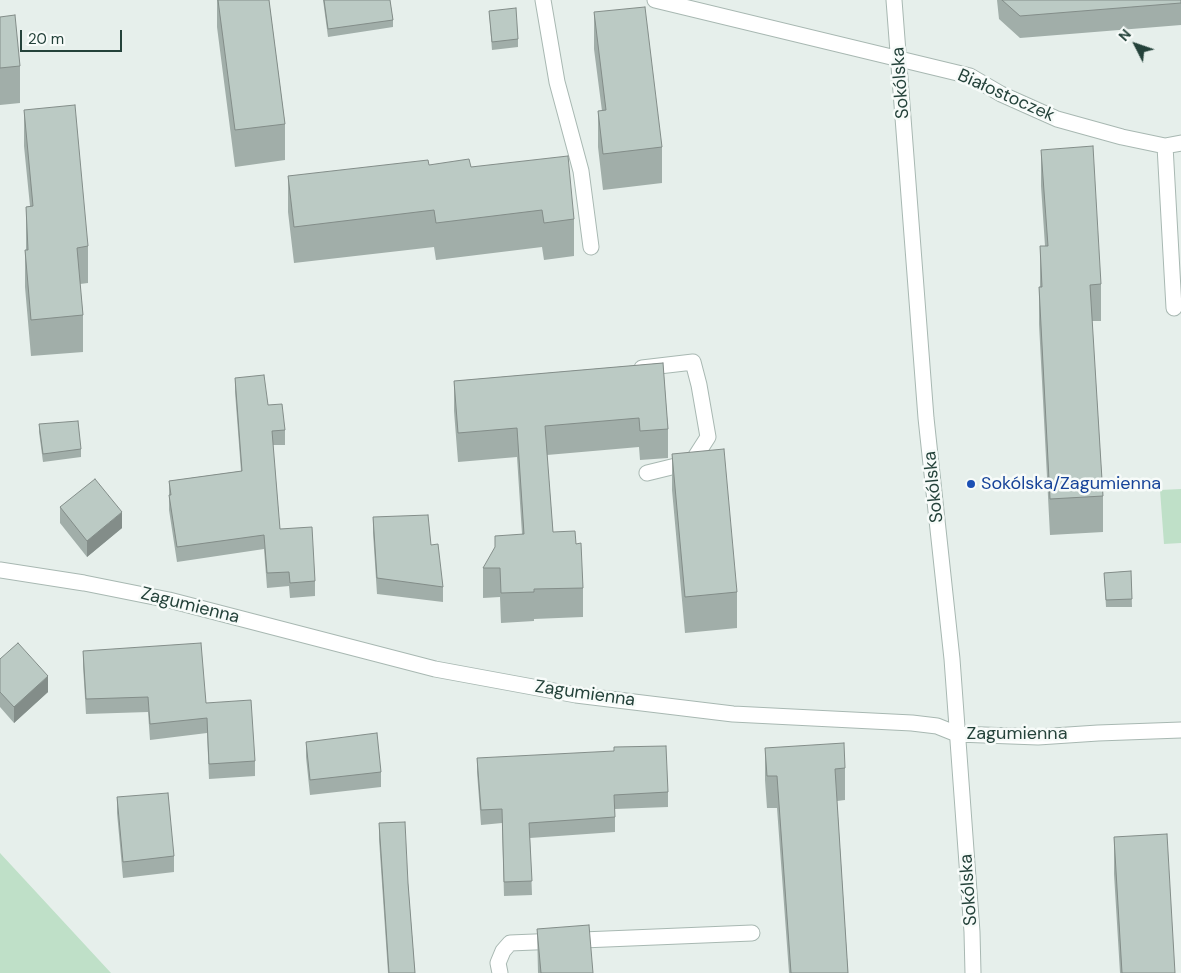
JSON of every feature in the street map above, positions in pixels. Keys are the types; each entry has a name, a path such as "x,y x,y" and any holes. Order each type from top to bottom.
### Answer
{"street":[{"path":"543,0 557,82 582,171 591,246"},
{"name":"Białostoczek","path":"655,0 970,76 1002,94 1057,120 1165,146 1181,143"},
{"name":"Sokólska","path":"894,0 926,418 952,660 972,932 973,973"},
{"path":"1165,146 1174,308"},
{"path":"634,368 693,362 708,437 692,462 647,473"},
{"name":"Zagumienna","path":"0,570 84,583 169,600 435,668 576,695 733,714 912,723 937,726 957,734 1038,737 1181,730"},
{"path":"500,973 498,963 503,950 510,943 752,933"}],"green space":[{"path":"1181,489 1181,543 1164,544 1160,490"},
{"path":"0,853 111,973 0,973"}],"building":[{"path":"218,0 269,0 285,124 235,130"},
{"path":"324,0 390,0 393,20 328,29"},
{"path":"1002,0 1181,0 1181,3 1020,16"},
{"path":"645,7 662,147 603,154 598,111 606,110 594,12"},
{"path":"516,8 518,39 492,42 489,11"},
{"path":"15,15 20,66 0,68 0,17"},
{"path":"75,105 88,246 77,248 83,315 31,320 25,250 28,250 26,207 33,206 24,110"},
{"path":"1093,146 1101,284 1090,285 1103,496 1050,499 1039,287 1042,287 1040,246 1048,246 1041,150"},
{"path":"568,156 574,219 544,223 542,210 436,223 434,210 294,227 288,176 428,160 429,165 469,159 471,167"},
{"path":"663,363 668,429 640,431 639,418 545,426 553,532 575,531 576,544 581,543 583,588 534,589 534,592 501,593 500,568 483,568 495,547 495,536 524,534 517,428 458,433 454,381"},
{"path":"264,375 268,405 282,404 285,430 272,431 280,529 312,527 315,581 290,583 289,572 267,573 264,535 177,547 169,495 171,495 169,481 242,471 235,378"},
{"path":"78,421 81,449 43,454 39,424"},
{"path":"724,449 737,592 685,597 672,454"},
{"path":"95,479 122,512 87,541 60,507"},
{"path":"428,515 431,545 438,544 443,587 377,578 373,517"},
{"path":"1131,571 1132,599 1106,600 1104,573"},
{"path":"18,643 48,676 14,707 0,692 0,659"},
{"path":"201,643 206,703 251,700 255,761 209,764 207,718 150,724 148,697 86,699 83,651"},
{"path":"377,733 381,772 310,780 306,742"},
{"path":"844,743 845,768 835,769 848,973 791,973 777,776 767,776 765,748"},
{"path":"666,746 668,792 614,795 615,817 529,823 532,881 504,882 502,809 481,810 477,758 614,751 614,747"},
{"path":"168,793 174,856 123,862 117,797"},
{"path":"405,822 415,973 389,973 379,823"},
{"path":"1167,834 1175,973 1122,973 1114,837"},
{"path":"589,925 593,973 541,973 537,929"}],"place":[{"name":"Sokólska/Zagumienna","path":"971,484"}]}
